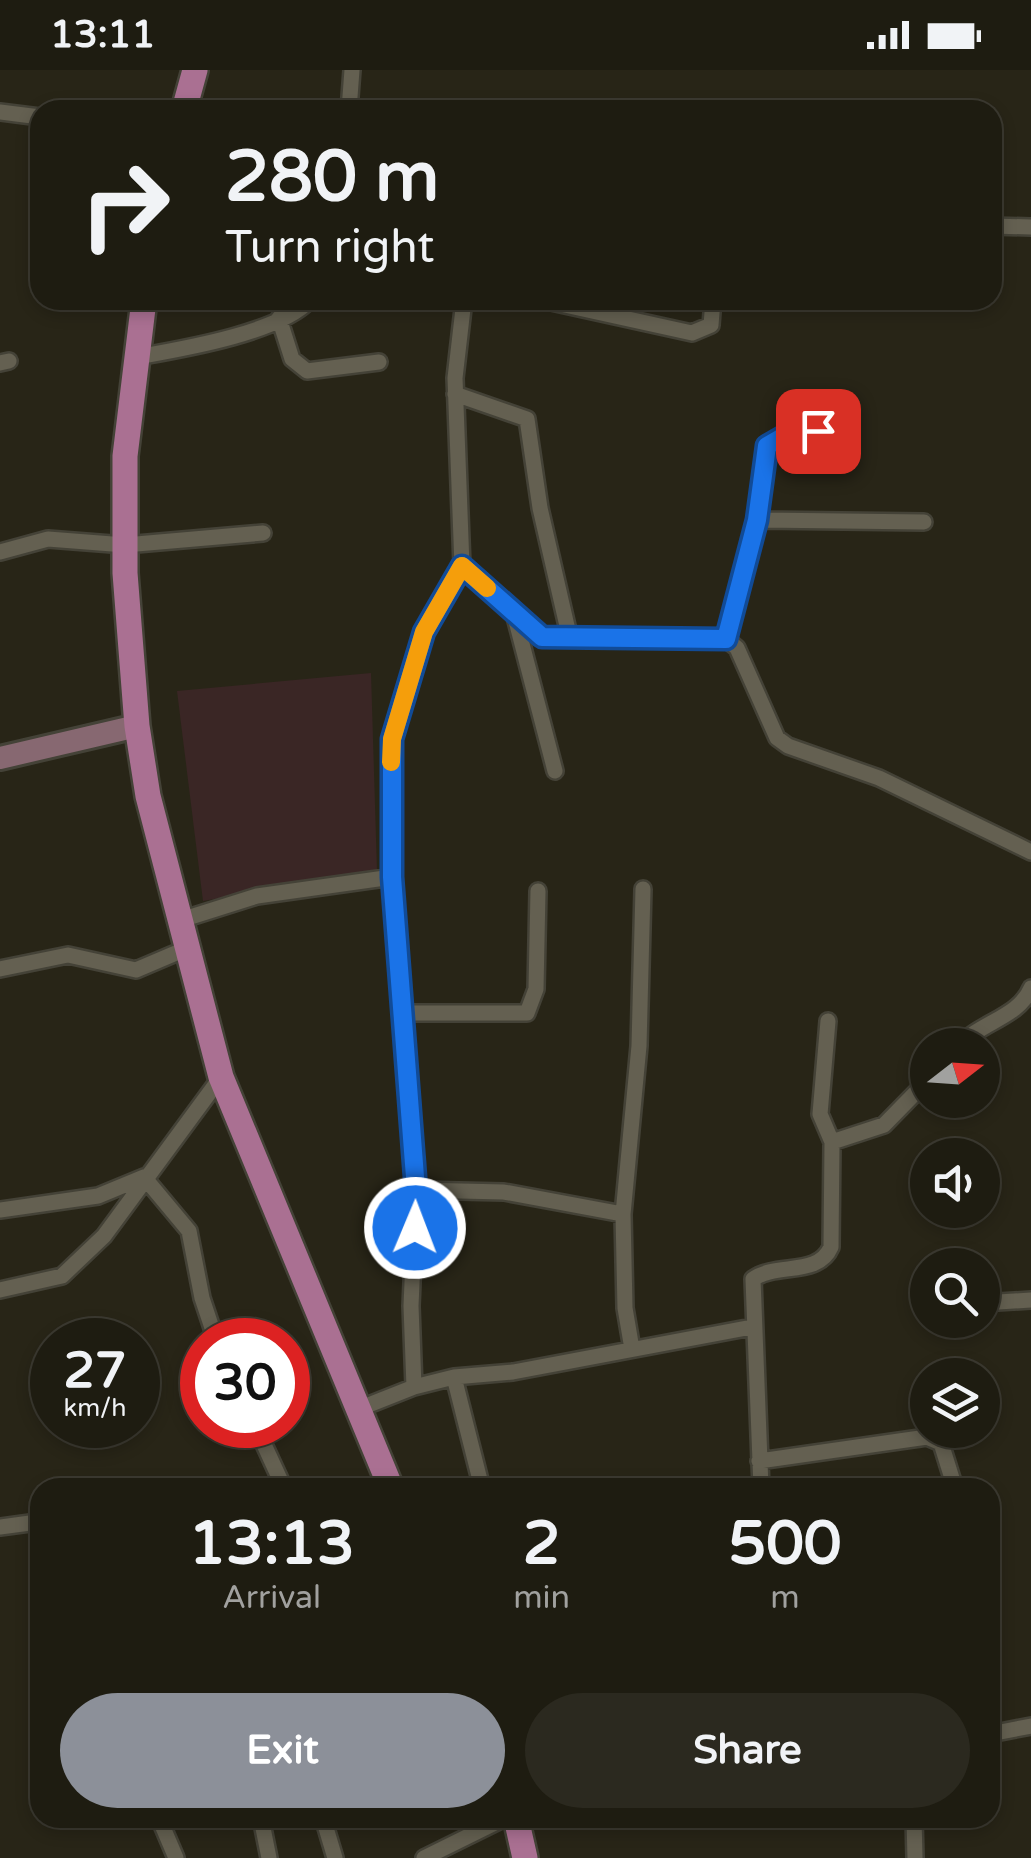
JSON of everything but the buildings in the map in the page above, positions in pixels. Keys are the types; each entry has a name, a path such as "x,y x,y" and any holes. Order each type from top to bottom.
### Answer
{"main road":[{"path":"187,100 195,70"},
{"path":"143,310 126,456 125,545 137,726 165,870 190,947 221,1077 387,1478"},
{"path":"519,1828 526,1857"}],"street":[{"path":"350,100 352,70"},
{"path":"0,112 30,115"},
{"path":"1002,226 1031,227"},
{"path":"137,357 184,348 299,310"},
{"path":"414,1386 411,1306 416,1190 392,877 392,739 424,632 462,566 455,394 463,310"},
{"path":"587,310 692,333 711,325 712,310"},
{"path":"278,318 292,359 307,371 378,362"},
{"path":"455,394 527,419 540,508 570,639"},
{"path":"726,639 757,520 767,446 786,435 824,428 834,407"},
{"path":"757,520 924,522"},
{"path":"0,552 48,539 125,545 263,533"},
{"path":"462,566 542,637 726,639 737,648 777,738 788,746 879,778 1031,852"},
{"path":"514,614 555,771"},
{"path":"0,758 137,726"},
{"path":"181,920 257,896 392,877"},
{"path":"632,1349 625,1308 623,1214 638,1046 644,888"},
{"path":"403,1012 528,1013 536,989 538,891"},
{"path":"0,969 68,955 136,970 190,947"},
{"path":"979,1028 1015,1009 1031,988"},
{"path":"760,1478 753,1279 767,1271 814,1265 829,1254 832,1142 820,1114 828,1020"},
{"path":"0,1290 62,1276 104,1236 221,1077"},
{"path":"832,1142 884,1125 910,1098"},
{"path":"0,1210 98,1196 144,1177"},
{"path":"144,1177 189,1232 210,1318"},
{"path":"416,1190 504,1192 623,1214"},
{"path":"1000,1302 1031,1300"},
{"path":"361,1408 414,1386 454,1377 513,1372 752,1327"},
{"path":"454,1377 479,1478"},
{"path":"758,1461 927,1437 941,1443 952,1478"},
{"path":"266,1448 280,1478"},
{"path":"0,1527 30,1523"},
{"path":"1000,1732 1031,1726"},
{"path":"164,1828 176,1858"},
{"path":"263,1828 269,1858"},
{"path":"326,1828 336,1858"},
{"path":"424,1858 485,1828"},
{"path":"914,1828 914,1858"}],"shaded area":[{"path":"371,673 377,871 203,901 177,691"}],"slow traffic":[{"path":"391,762 392,739 424,632 462,566 487,588"}],"route":[{"path":"415,1228 406,1033 392,877 392,739 424,632 462,566 542,637 726,639 757,520 767,446 786,435 818,431"}]}
